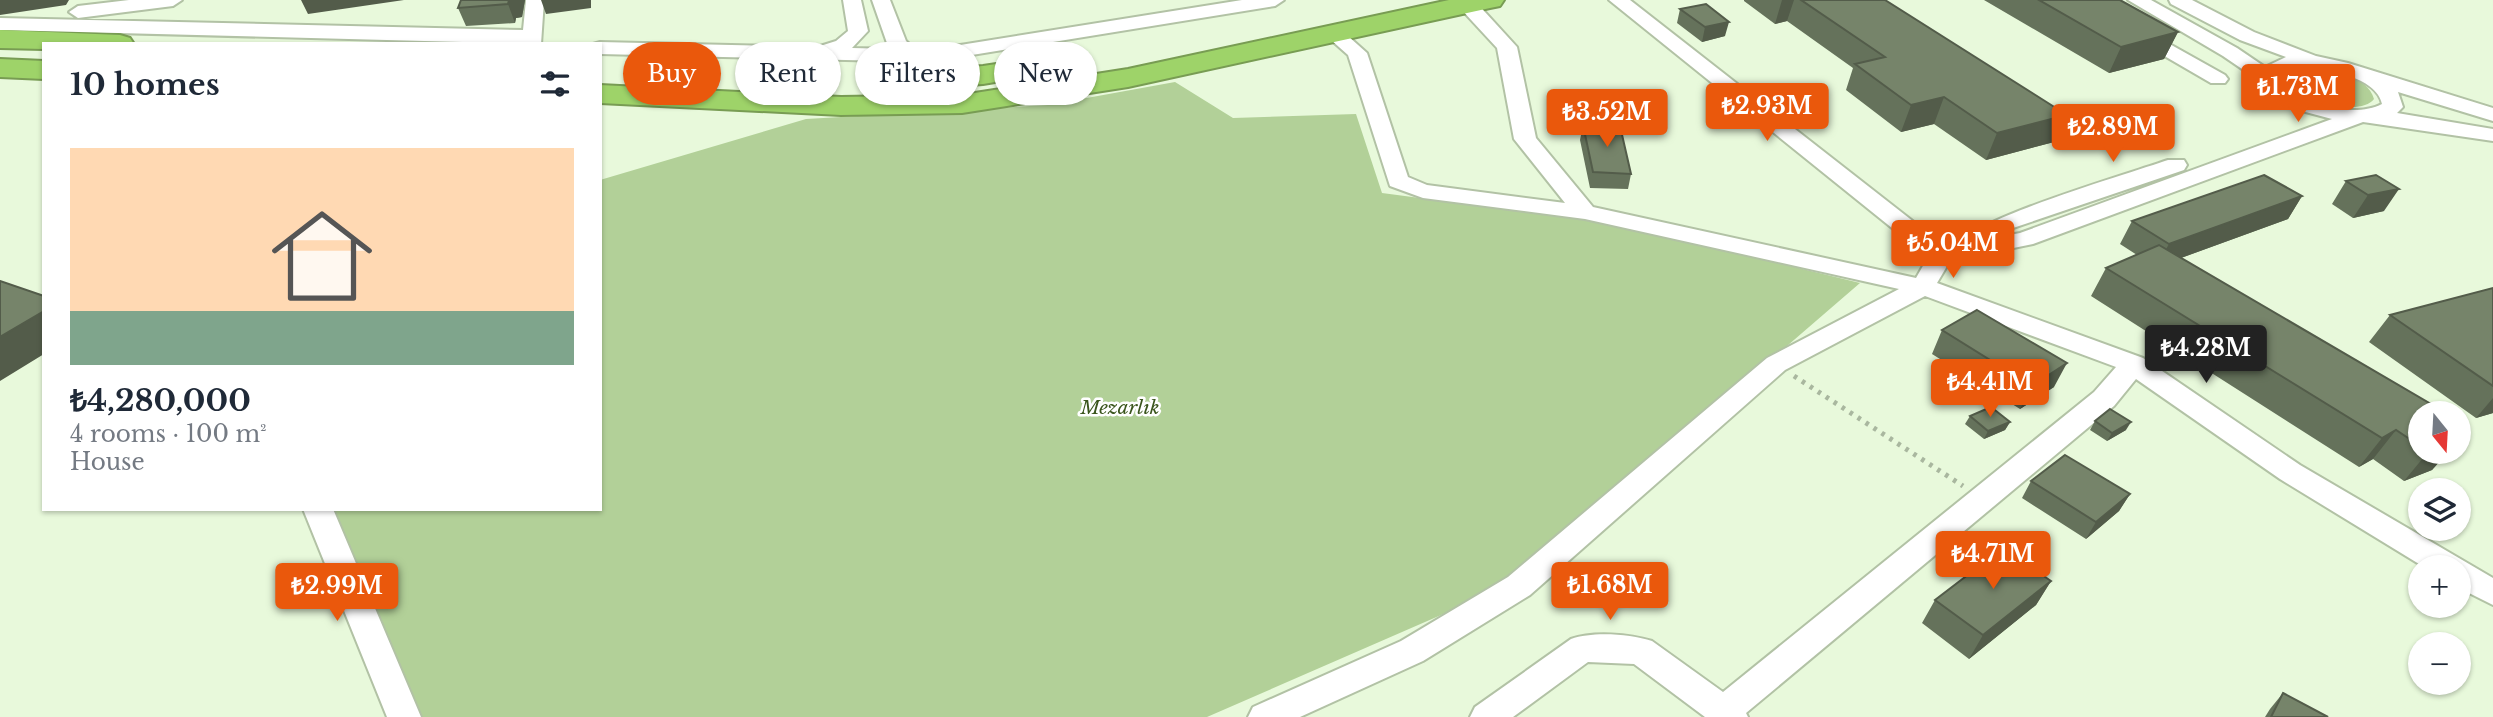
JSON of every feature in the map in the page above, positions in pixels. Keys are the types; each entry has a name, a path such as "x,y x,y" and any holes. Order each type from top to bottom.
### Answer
{"highway":[{"path":"602,72 861,81 938,79 1066,63 1410,0"},
{"path":"602,94 852,106 962,104 1128,78 1478,2"},
{"path":"0,39 72,42"},
{"path":"0,68 42,70"}],"street":[{"path":"0,23 173,0"},
{"path":"0,23 531,40 534,0"},
{"path":"841,48 853,40 858,31 852,0"},
{"path":"881,0 897,42"},
{"path":"980,48 1275,0"},
{"path":"1618,0 1952,252 2025,239 2366,116 2386,113 2393,107 2394,100 2388,91 2360,74"},
{"path":"2077,0 2183,26"},
{"path":"2137,0 2230,52 2276,86 2314,108 2493,135"},
{"path":"2178,0 2247,36 2322,63 2493,115"},
{"path":"1478,2 1507,47 1525,139 1585,212"},
{"path":"2101,5 2218,79"},
{"path":"1332,32 1357,53 1398,181 1423,191 1585,212 1923,287 2134,364 2290,472 2429,555"},
{"path":"602,48 735,52"},
{"path":"1265,717 1412,651 1519,586 1776,364 1923,287 1952,252 2004,223 2280,130 2289,122 2289,112 2271,73 2276,66 2288,62 2322,63"},
{"path":"1488,717 1582,648 1641,651 1728,714 2104,399 2134,364"},
{"path":"319,511 404,717"},
{"path":"2471,580 2493,593"}],"path":[{"path":"1776,364 1982,499"}],"green space":[{"path":"2300,71 2337,73 2356,80 2364,84 2374,99 2356,107 2343,107 2316,99 2296,86 2291,78"},
{"name":"Mezarlık","path":"1175,82 1233,118 1356,114 1382,193 1617,224 1860,283 1510,585 1207,717 421,717 330,511 602,511 602,179 806,119 1048,105 1097,105 1097,96"}],"building":[{"path":"461,0 509,0 508,4 458,8"},
{"path":"1801,0 1885,0 2067,115 1997,133 1944,97 1911,105 1855,64 1885,57"},
{"path":"2039,0 2120,0 2178,32 2121,47"},
{"path":"1706,4 1729,22 1705,27 1680,9"},
{"path":"1583,125 1620,126 1631,174 1593,172"},
{"path":"2264,175 2302,196 2169,244 2132,221"},
{"path":"2376,175 2399,189 2368,195 2346,181"},
{"path":"2159,245 2426,401 2408,401 2408,438 2396,430 2382,438 2106,268"},
{"path":"0,281 42,295 42,312 0,337"},
{"path":"2493,288 2493,386 2390,315"},
{"path":"1977,310 2067,363 2032,386 1942,330"},
{"path":"1991,407 2010,422 1988,431 1970,416"},
{"path":"2110,409 2131,422 2112,433 2095,421"},
{"path":"2065,455 2130,494 2096,522 2031,481"},
{"path":"2003,548 2051,581 1983,635 1935,600"},
{"path":"2283,693 2328,717 2271,717"}]}
